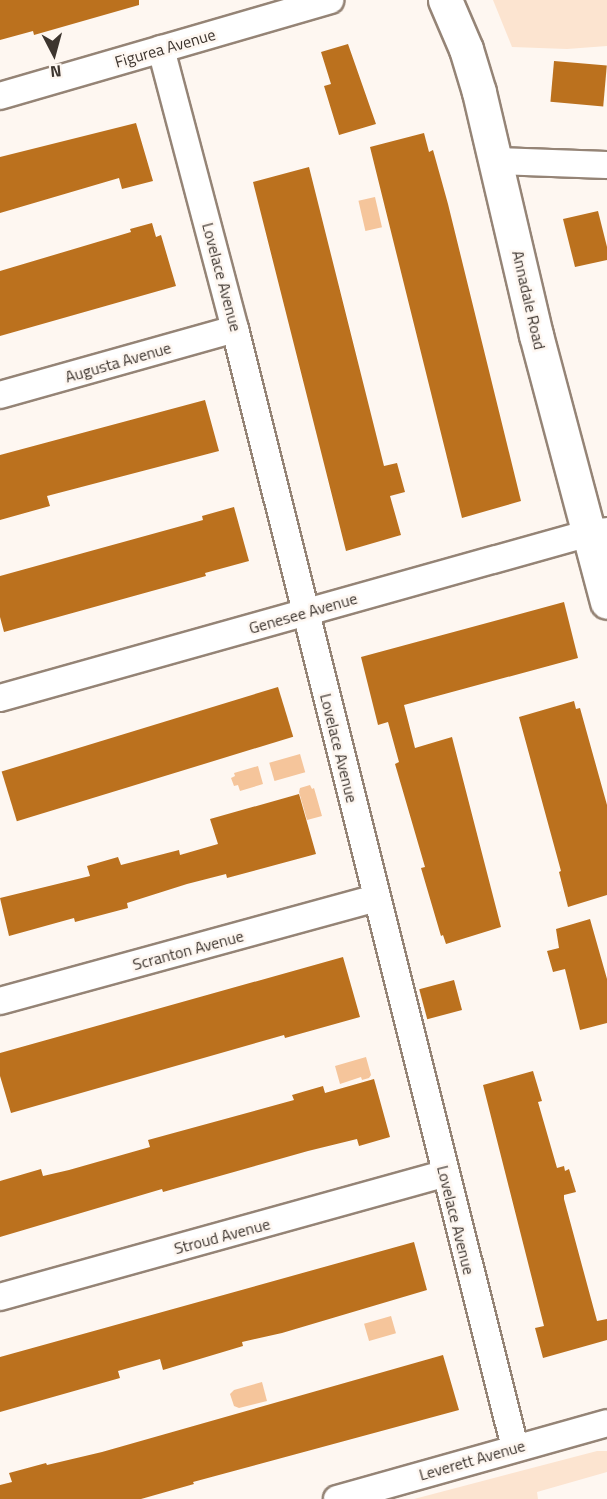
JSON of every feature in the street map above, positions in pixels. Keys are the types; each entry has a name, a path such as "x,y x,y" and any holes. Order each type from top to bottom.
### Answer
{"street":[{"name":"Figurea Avenue","path":"0,96 330,0"},
{"name":"Annadale Road","path":"445,0 466,49 497,161 536,335 598,532 607,602"},
{"name":"Lovelace Avenue","path":"161,50 236,329 444,1174 514,1448"},
{"path":"497,161 607,165"},
{"name":"Augusta Avenue","path":"0,395 236,329"},
{"name":"Genesee Avenue","path":"0,698 598,532"},
{"name":"Scranton Avenue","path":"0,1001 376,898"},
{"name":"Stroud Avenue","path":"0,1297 444,1174"},
{"name":"Leverett Avenue","path":"337,1499 607,1423"}],"shaded area":[{"path":"493,0 607,0 607,46 567,49 512,47"},
{"path":"375,197 382,227 365,231 358,201"},
{"path":"300,754 305,772 274,781 269,763"},
{"path":"258,766 263,784 240,791 238,785 234,786 231,778 235,776 234,773"},
{"path":"310,785 312,789 314,788 322,816 307,820 299,792 300,788"},
{"path":"366,1057 371,1075 369,1078 362,1080 361,1077 340,1084 335,1066"},
{"path":"391,1316 396,1333 369,1341 364,1324"},
{"path":"262,1382 267,1401 239,1408 234,1406 230,1394 234,1390"},
{"path":"597,1451 607,1451 607,1472 537,1492 538,1499 414,1499"}],"building":[{"path":"0,0 139,0 139,5 34,35 33,31 0,40"},
{"path":"348,44 376,124 339,135 324,86 331,84 321,52"},
{"path":"554,61 607,66 603,106 550,102"},
{"path":"136,123 153,181 122,189 119,178 0,213 0,157"},
{"path":"424,133 429,152 433,150 448,204 521,501 462,518 370,147"},
{"path":"309,167 384,466 397,463 405,492 390,496 401,535 346,551 253,182"},
{"path":"598,211 607,247 607,260 575,267 563,219"},
{"path":"152,223 156,237 161,235 176,286 0,336 0,271 131,232 130,229"},
{"path":"205,400 219,451 47,496 50,506 0,520 0,455"},
{"path":"234,507 249,561 205,573 206,576 4,632 0,617 0,576 203,520 202,516"},
{"path":"564,602 578,658 404,705 415,748 452,737 501,927 446,944 443,935 441,936 421,868 425,867 395,764 399,762 388,722 378,725 361,657"},
{"path":"278,687 293,737 17,821 2,771"},
{"path":"574,701 576,709 580,708 607,805 607,895 568,907 559,872 561,871 519,717"},
{"path":"299,794 316,854 227,878 226,874 187,884 127,903 128,908 75,922 74,918 9,936 0,898 90,876 87,866 118,857 121,865 179,850 180,855 218,844 210,819"},
{"path":"590,919 607,979 607,1023 580,1030 565,969 553,972 547,951 559,948 556,929"},
{"path":"343,957 360,1017 285,1038 284,1035 11,1113 0,1076 0,1053"},
{"path":"454,980 462,1010 427,1019 419,989"},
{"path":"533,1071 542,1101 538,1102 557,1168 564,1166 565,1171 569,1169 576,1192 564,1195 564,1199 597,1321 607,1319 607,1340 543,1358 535,1328 544,1326 483,1085"},
{"path":"374,1079 390,1137 359,1146 357,1139 308,1151 163,1192 162,1189 0,1237 0,1181 41,1169 43,1176 69,1170 150,1147 148,1140 294,1100 292,1095 323,1086 325,1093"},
{"path":"414,1242 427,1290 282,1333 242,1342 243,1346 163,1370 160,1359 118,1371 120,1378 0,1412 0,1357"},
{"path":"443,1355 459,1410 193,1482 194,1484 141,1499 0,1499 0,1485 12,1482 9,1473 102,1452"}]}
